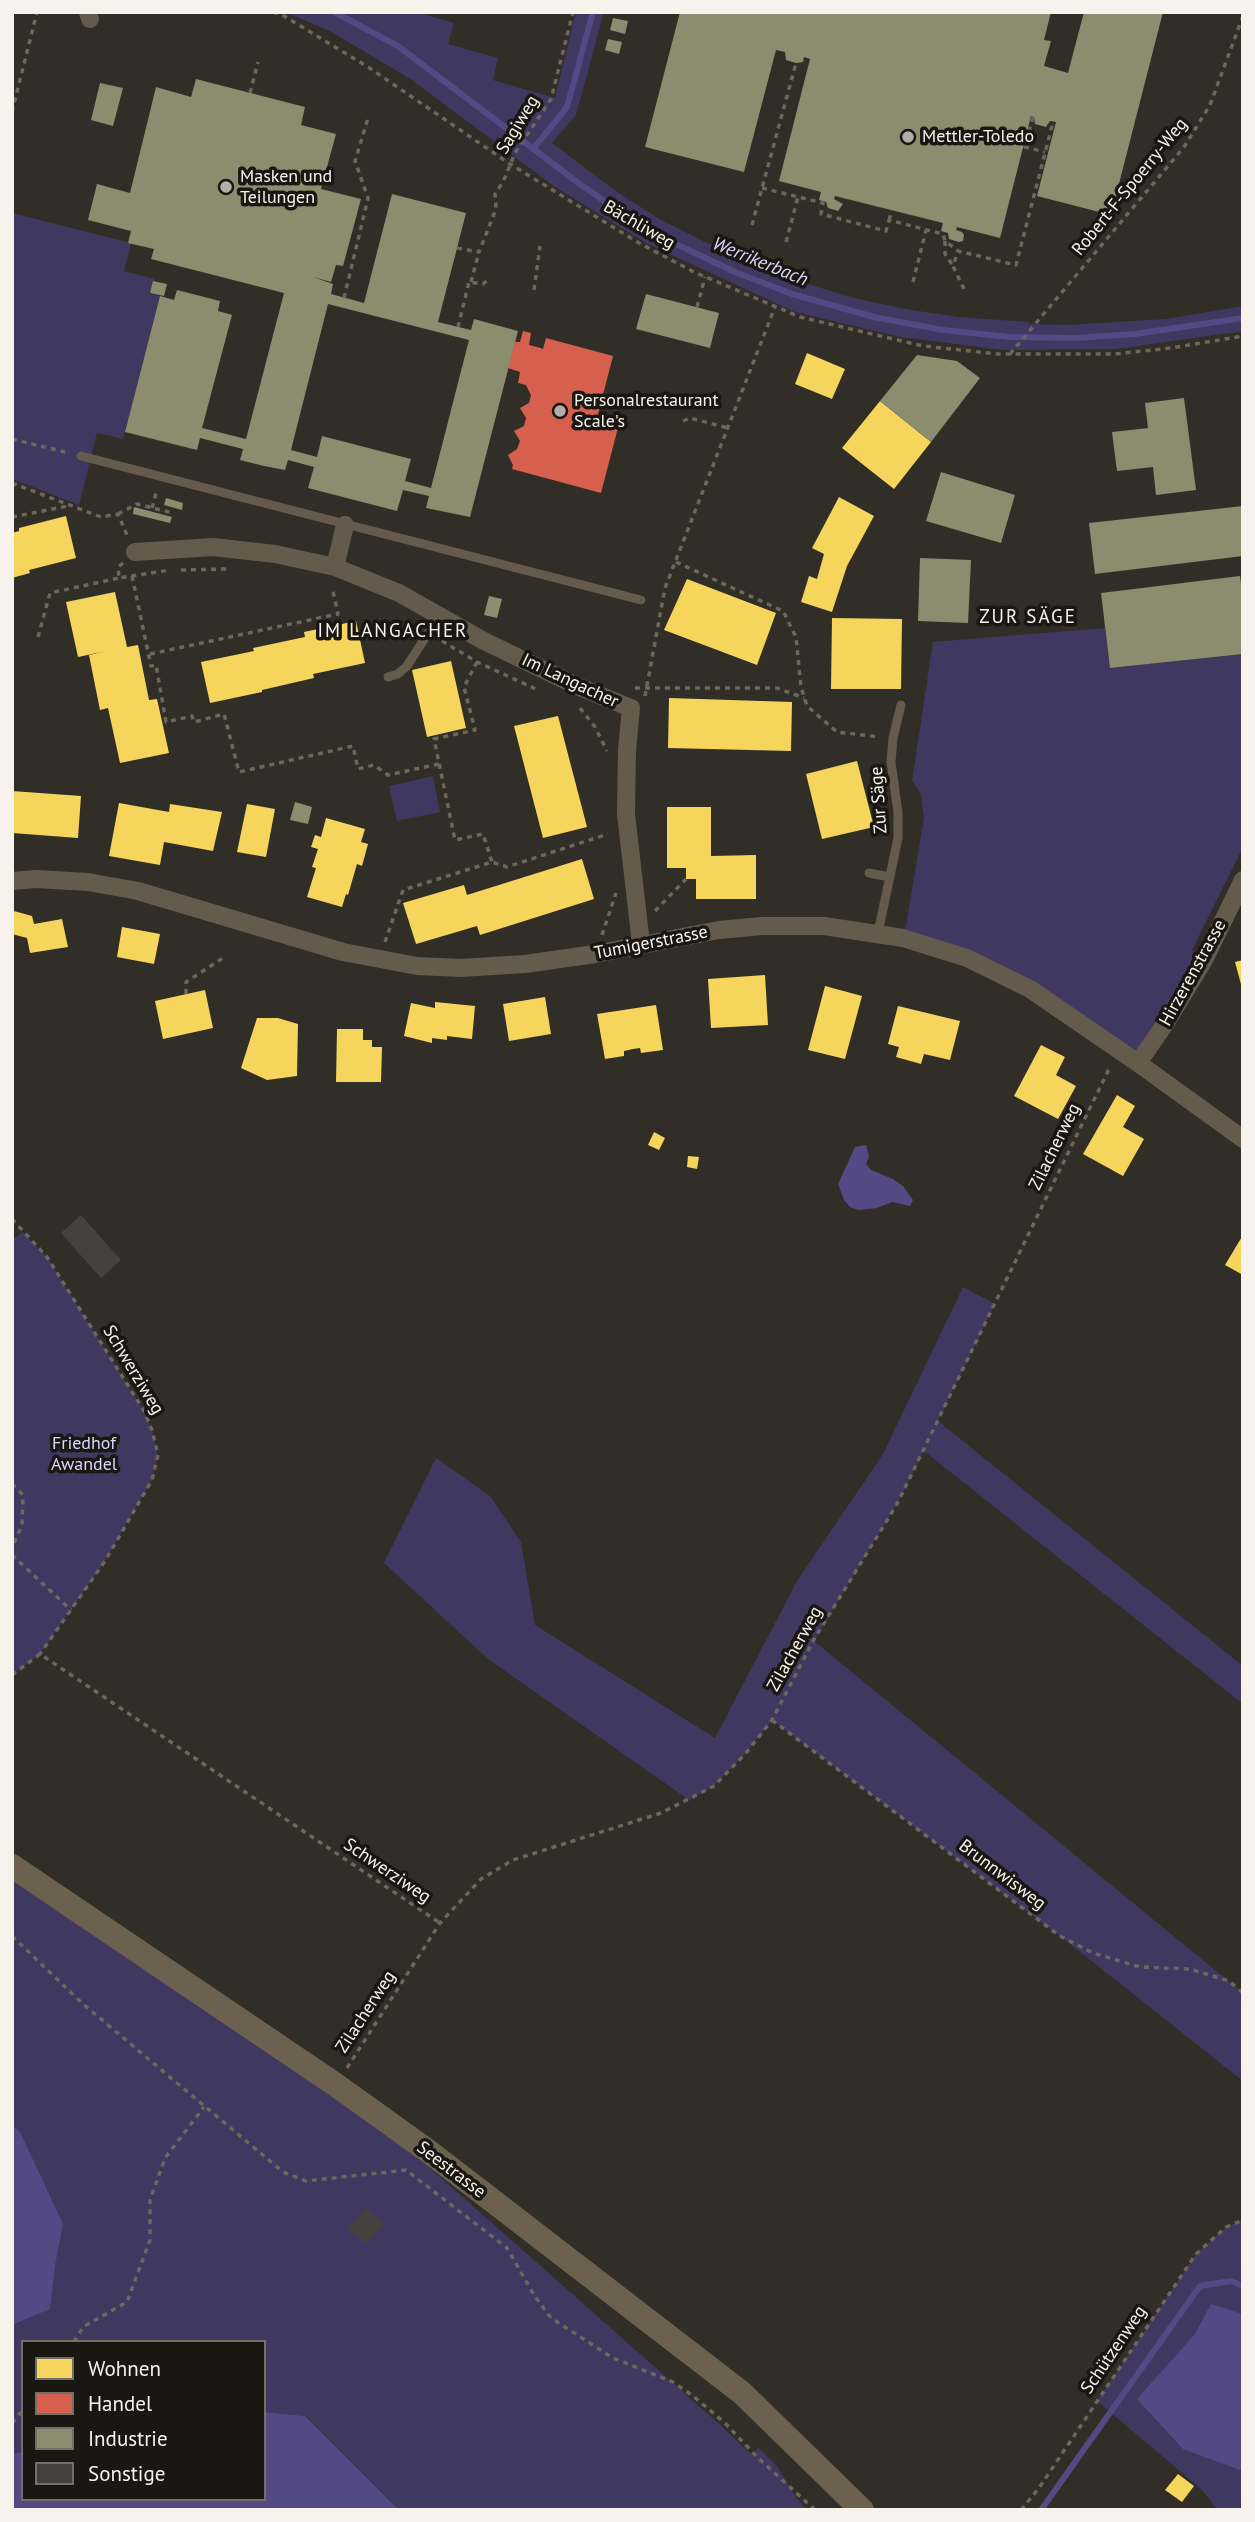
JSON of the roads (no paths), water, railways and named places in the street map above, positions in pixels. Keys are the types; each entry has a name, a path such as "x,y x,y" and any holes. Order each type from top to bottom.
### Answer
{"street":[{"path":"333,576 345,524"},
{"name":"Im Langacher","path":"135,552 213,547 275,554 333,576 399,593 577,686 631,708 626,814 641,944"},
{"name":"Tumigerstrasse","path":"12,881 36,879 88,882 138,891 343,953 417,966 461,968 525,964 595,954 719,930 762,926 824,926 904,938 978,964 1030,989 1243,1139"},
{"name":"Hirzerenstrasse","path":"1138,1063 1205,958 1243,880"},
{"name":"Seestrasse","path":"12,1866 336,2085 428,2151 742,2393 862,2510"}],"lane":[{"path":"81,456 641,600"},
{"path":"388,677 399,678 439,616"},
{"name":"Zur Säge","path":"878,933 898,838 898,813 891,762 893,738 901,705"},
{"path":"869,873 890,877"}],"waterway":[{"name":"Werrikerbach","path":"334,12 398,46 626,216 735,272 792,294 874,317 943,330 1010,337 1076,338 1135,334 1243,318"},
{"path":"533,149 567,107 593,12"},
{"path":"1041,2510 1200,2286 1231,2281 1243,2286"}],"place":[{"name":"Mettler-Toledo","path":"908,137"},
{"name":"Masken und Teilungen","path":"226,187"},
{"name":"Personalrestaurant Scale's","path":"560,411"}],"district":[{"name":"ZUR SÄGE","path":"1028,618"},
{"name":"IM LANGACHER","path":"393,632"}],"park label":[{"name":"Friedhof Awandel","path":"84,1454"}]}
